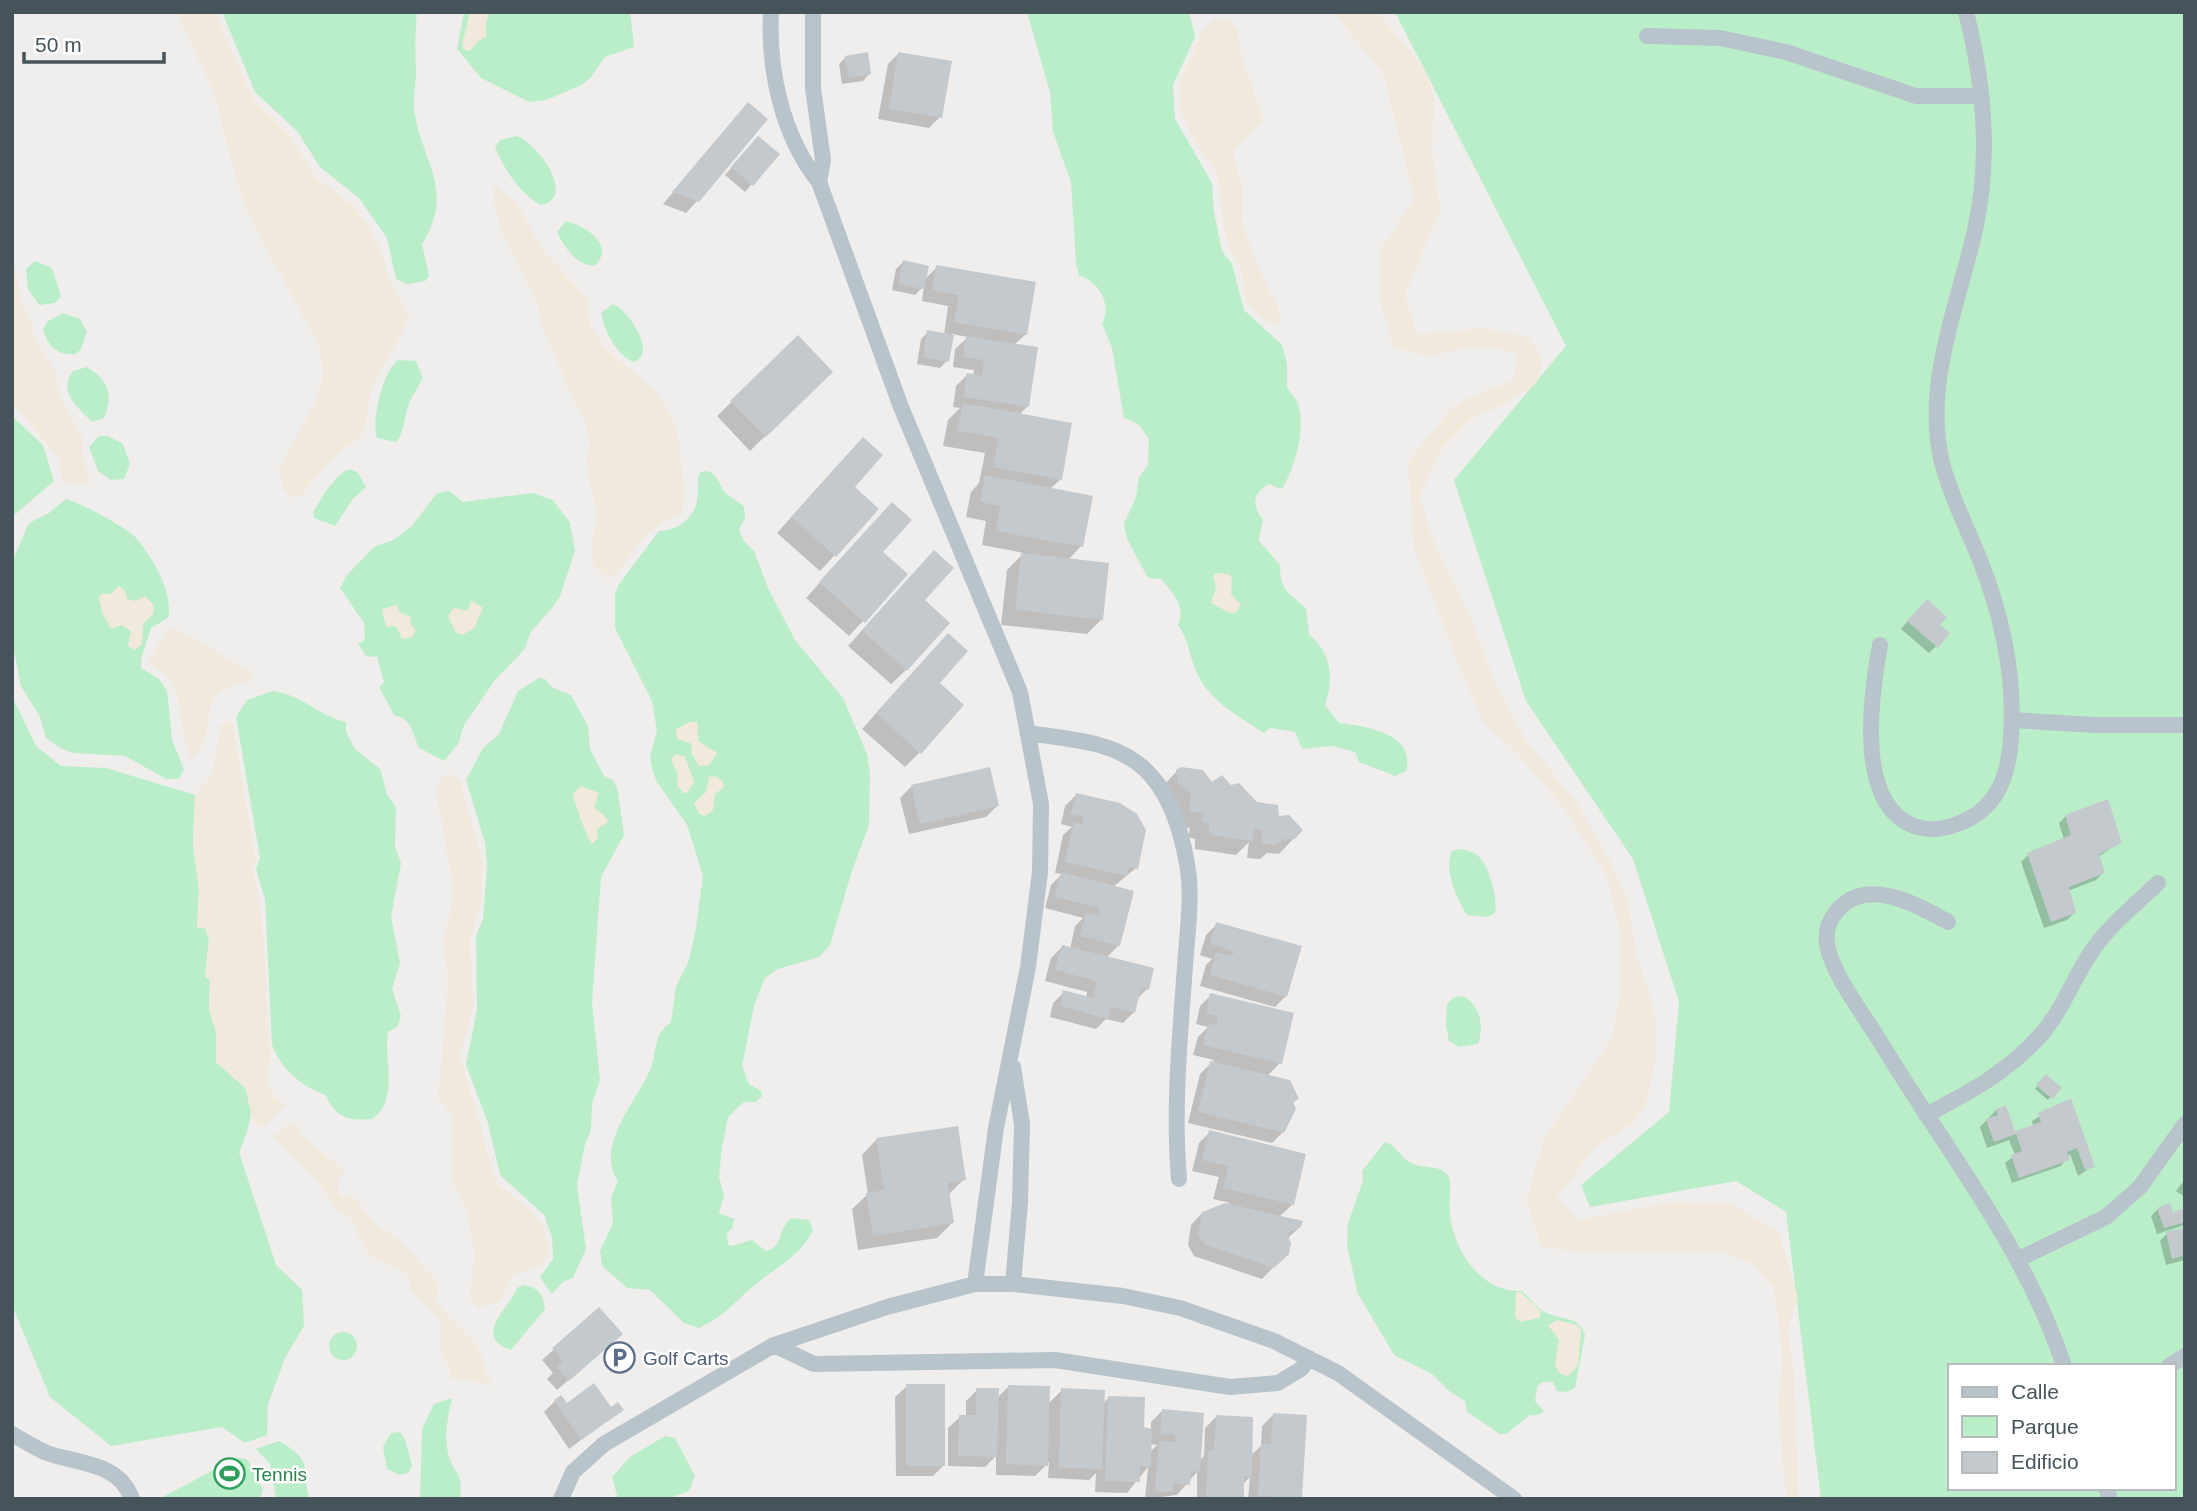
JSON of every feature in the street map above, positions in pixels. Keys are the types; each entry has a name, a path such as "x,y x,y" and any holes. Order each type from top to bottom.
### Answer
{"street":[{"path":"771,12 770,41 775,81 801,160 819,182 901,407 1020,692 1041,804 1040,872 1028,967 996,1128 975,1284"},
{"path":"813,12 813,88 823,160 819,182"},
{"path":"1880,645 1872,706 1876,778 1884,802 1907,823 1936,830 1967,821 1984,809 2002,786 2013,720 2008,652 2000,620 1942,461 1937,411 1948,332 1975,228 1986,129 1974,45 1966,12"},
{"path":"1647,36 1720,38 1786,52 1916,96 1981,96"},
{"path":"2013,720 2096,726 2185,725"},
{"path":"1029,733 1108,746 1127,757 1159,785 1174,816 1188,866 1188,925 1175,1125 1180,1179"},
{"path":"1926,1115 1976,1089 2010,1066 2037,1039 2064,1005 2094,947 2158,883"},
{"path":"1948,922 1922,908 1887,895 1862,894 1842,905 1828,921 1827,945 1840,976 2019,1259 2053,1330 2063,1364"},
{"path":"1011,1055 1022,1124 1020,1202 1013,1284"},
{"path":"2019,1259 2106,1217 2140,1187 2185,1124"},
{"path":"561,1499 573,1472 596,1449 774,1345 887,1307 975,1284 1013,1284 1123,1296 1180,1308 1246,1329 1338,1373 1514,1499"},
{"path":"774,1345 814,1364 1055,1360 1230,1387 1278,1382 1301,1369 1309,1358"},
{"path":"12,1434 47,1453 102,1467 123,1482 132,1499"}],"green space":[{"path":"222,12 417,12 414,109 436,191 432,225 422,244 429,276 425,281 407,284 396,279 387,238 359,198 320,167 297,131 255,92"},
{"path":"464,12 630,12 634,47 605,57 582,85 546,100 529,102 481,78 457,49"},
{"path":"1027,12 1189,12 1195,37 1173,85 1175,119 1212,183 1214,212 1222,251 1232,264 1244,310 1282,345 1287,364 1287,388 1297,402 1301,417 1298,449 1282,489 1269,484 1260,491 1255,500 1263,519 1259,541 1280,565 1280,574 1287,591 1306,609 1309,634 1327,658 1330,685 1325,705 1339,723 1375,730 1397,740 1404,748 1407,758 1406,771 1395,776 1359,762 1355,752 1332,746 1302,749 1295,732 1270,728 1264,733 1225,707 1208,691 1196,671 1178,625 1180,612 1177,600 1161,579 1148,578 1127,539 1124,524 1136,497 1139,477 1148,465 1149,439 1138,424 1124,418 1112,348 1102,323 1105,317 1105,302 1092,282 1079,276 1071,182 1053,132 1050,92"},
{"path":"1395,12 2185,12 2185,1499 1821,1499 1786,1212 1736,1181 1590,1207 1581,1185 1669,1112 1679,1002 1633,859 1526,701 1454,480 1566,346"},
{"path":"517,136 543,159 555,182 556,192 551,200 541,205 513,180 495,147 500,140"},
{"path":"566,221 582,227 600,244 602,251 594,266 576,259 563,244 557,232"},
{"path":"35,261 52,268 61,296 55,303 39,305 28,289 26,269"},
{"path":"613,304 626,314 642,341 641,357 634,362 622,354 612,342 605,327 601,313"},
{"path":"63,313 80,319 87,332 81,349 76,354 54,349 43,329 48,321"},
{"path":"398,360 416,361 423,378 409,403 403,429 396,442 377,438 376,420 383,385"},
{"path":"87,367 100,377 109,395 104,418 92,422 76,406 67,386 73,371"},
{"path":"12,416 43,445 54,481 12,517"},
{"path":"99,436 108,436 123,444 130,464 124,479 111,480 98,471 89,447"},
{"path":"351,469 358,473 366,487 353,499 335,526 314,518 313,512 329,487 340,475"},
{"path":"708,471 715,475 725,493 744,506 745,518 739,530 744,541 754,551 768,588 795,640 843,698 867,754 870,773 869,825 830,945 819,957 778,969 765,978 754,1006 742,1066 749,1084 761,1091 762,1096 756,1102 744,1102 728,1117 722,1147 719,1177 724,1195 719,1213 734,1219 732,1228 727,1233 728,1244 732,1246 752,1240 766,1251 772,1249 792,1218 809,1220 813,1230 793,1256 758,1282 722,1315 699,1328 684,1323 650,1290 627,1288 602,1266 600,1251 613,1223 611,1198 618,1181 612,1167 614,1139 650,1070 658,1038 671,1022 676,986 688,963 695,934 703,876 687,825 657,782 652,769 650,756 657,731 652,701 615,628 615,594 619,584 659,531 677,526 692,513 697,501 700,472"},
{"path":"449,491 463,502 532,493 553,500 570,523 575,551 560,596 531,632 524,650 495,680 464,725 458,744 444,761 419,748 408,723 394,715 379,687 384,682 377,657 366,656 358,644 365,640 364,623 340,588 347,575 374,547 393,540 411,527 437,493"},
{"path":"66,499 125,529 137,539 161,577 168,598 168,618 151,628 141,668 159,679 167,691 172,740 184,769 179,779 166,779 125,756 74,753 60,748 46,738 40,717 21,686 12,641 12,562 29,523 49,513"},
{"path":"539,678 545,679 553,688 571,695 588,726 590,749 604,776 613,780 618,791 624,835 601,877 592,1003 600,1080 592,1104 591,1130 585,1144 577,1186 586,1249 573,1278 563,1282 552,1294 540,1277 553,1259 552,1237 544,1215 500,1175 488,1123 466,1065 477,1010 476,936 483,919 487,866 485,843 466,780 483,748 499,734 518,691"},
{"path":"273,691 284,693 328,716 346,722 346,732 355,749 380,769 387,794 396,808 395,847 401,863 391,917 400,963 392,989 401,1016 397,1027 388,1032 389,1078 386,1101 381,1111 372,1119 350,1118 338,1113 326,1095 308,1087 287,1069 272,1045 265,899 256,869 260,858 236,717 247,700"},
{"path":"12,696 36,746 61,766 106,768 195,795 193,845 199,889 197,927 205,928 209,939 205,976 210,979 209,1009 216,1032 216,1062 245,1088 249,1095 250,1120 239,1152 276,1265 302,1290 304,1326 285,1358 268,1404 267,1435 245,1443 222,1427 111,1446 50,1397 12,1305"},
{"path":"1461,849 1479,857 1490,877 1496,907 1495,913 1487,917 1467,915 1455,892 1450,875 1450,858 1452,851"},
{"path":"1463,996 1474,1005 1480,1017 1481,1030 1478,1044 1459,1047 1449,1041 1446,1026 1447,1004 1454,997"},
{"path":"1385,1142 1411,1163 1440,1169 1448,1175 1450,1214 1457,1242 1472,1267 1482,1277 1507,1290 1522,1291 1543,1311 1578,1324 1585,1335 1575,1388 1566,1392 1557,1391 1553,1382 1542,1382 1537,1387 1535,1401 1544,1411 1539,1415 1530,1415 1506,1434 1500,1434 1467,1412 1465,1401 1450,1392 1432,1374 1394,1355 1357,1292 1347,1244 1348,1223 1363,1181 1362,1171"},
{"path":"523,1285 539,1292 545,1309 511,1350 499,1344 493,1330 517,1288"},
{"path":"343,1332 353,1336 357,1346 353,1356 343,1360 333,1356 329,1346 333,1336"},
{"path":"452,1398 446,1439 450,1460 459,1477 460,1499 420,1499 422,1429 434,1404"},
{"path":"400,1432 405,1439 412,1466 408,1473 399,1475 387,1469 383,1447 391,1433"},
{"path":"665,1436 675,1438 695,1476 689,1491 667,1499 618,1499 612,1477 630,1457"},
{"path":"279,1441 291,1448 303,1461 310,1499 276,1499 270,1464 256,1449"},
{"name":"Tennis","path":"238,1457 248,1460 263,1489 260,1499 159,1499"}],"sand":[{"path":"176,12 215,12 256,102 291,137 315,177 353,205 366,222 384,257 387,277 409,314 406,325 375,382 366,424 361,434 333,458 301,496 290,497 282,487 279,470 316,400 323,375 319,346 252,222 240,192 212,88"},
{"path":"470,12 487,12 489,15 486,37 478,41 470,51 465,50 462,45"},
{"path":"1333,12 1377,12 1424,68 1434,98 1432,150 1440,210 1405,294 1417,335 1483,328 1527,337 1543,359 1536,384 1505,404 1473,417 1440,451 1420,498 1435,545 1473,624 1496,686 1525,739 1576,802 1610,861 1628,901 1637,957 1656,1016 1656,1057 1646,1104 1633,1123 1594,1148 1557,1198 1578,1220 1673,1202 1730,1203 1779,1233 1798,1297 1788,1329 1794,1374 1799,1499 1786,1499 1778,1402 1783,1356 1774,1289 1752,1264 1721,1251 1588,1253 1541,1246 1526,1200 1544,1139 1613,1037 1621,986 1620,932 1607,876 1565,810 1516,752 1484,723 1414,548 1408,462 1448,412 1464,400 1514,380 1516,353 1496,348 1466,348 1429,356 1394,348 1379,296 1380,251 1414,199 1383,73"},
{"path":"1215,19 1228,20 1238,29 1241,56 1264,120 1234,149 1234,160 1243,187 1242,222 1255,260 1278,307 1280,320 1276,327 1255,312 1246,300 1241,269 1226,240 1217,173 1195,142 1181,113 1181,79 1203,31"},
{"path":"494,185 516,202 542,249 587,298 590,325 605,348 655,391 672,416 679,442 684,489 682,512 646,535 609,579 593,566 592,542 597,513 586,463 590,443 583,416 571,395 540,321 537,302 503,236 495,207"},
{"path":"12,252 22,305 30,319 34,337 56,373 57,388 65,408 83,438 82,452 91,483 80,486 62,481 59,459 12,402"},
{"path":"1216,573 1229,574 1232,578 1231,594 1241,605 1236,612 1230,613 1211,603 1216,587 1213,576"},
{"path":"119,586 125,591 127,599 135,601 145,596 154,606 153,614 143,624 142,644 135,650 128,646 131,631 122,625 111,629 102,613 99,597 102,594 110,594"},
{"path":"471,600 483,608 474,628 462,635 456,633 448,616 454,608 468,611"},
{"path":"397,605 399,612 411,617 410,624 416,630 411,638 402,639 396,626 386,627 382,609"},
{"path":"168,628 190,636 251,670 254,681 233,686 220,693 213,702 201,747 191,759 176,693 161,671 148,662"},
{"path":"232,720 256,861 252,869 261,914 271,1053 267,1081 273,1094 286,1104 264,1127 254,1124 245,1088 216,1062 216,1032 209,1009 210,980 205,977 209,939 205,928 197,928 199,889 193,845 195,795 213,773 220,726"},
{"path":"690,722 697,722 698,741 717,753 709,765 699,766 691,752 692,744 677,739 676,729"},
{"path":"677,754 685,757 694,782 687,793 683,793 677,785 678,775 671,759"},
{"path":"453,775 460,781 483,863 481,903 470,940 473,1007 460,1055 496,1182 530,1210 542,1225 549,1248 542,1265 512,1275 501,1300 478,1308 470,1298 474,1254 467,1212 452,1180 452,1114 438,1097 447,997 447,970 442,943 453,888 436,790 442,777"},
{"path":"715,776 723,782 724,787 715,794 713,810 705,816 699,814 694,803 706,792 709,777"},
{"path":"581,786 599,793 594,808 604,815 608,822 597,829 598,838 592,844 573,794"},
{"path":"294,1121 302,1136 345,1171 337,1182 340,1196 353,1196 375,1224 399,1240 440,1285 435,1302 478,1346 491,1385 449,1377 450,1367 441,1356 440,1319 410,1290 408,1274 371,1255 352,1219 338,1212 319,1184 273,1137"},
{"path":"1516,1292 1520,1292 1541,1311 1539,1318 1521,1322 1515,1318"},
{"path":"1557,1320 1577,1325 1581,1329 1578,1365 1568,1376 1560,1374 1555,1365 1559,1340 1548,1325"}],"building":[{"path":"868,52 871,74 849,78 845,56"},
{"path":"898,52 952,61 942,118 889,109"},
{"path":"748,102 768,119 699,202 672,192"},
{"path":"758,136 780,154 753,186 731,167"},
{"path":"903,260 929,266 924,289 898,284"},
{"path":"936,265 1036,282 1027,335 954,322 959,295 932,290"},
{"path":"927,330 954,335 949,362 923,357"},
{"path":"798,335 833,372 766,437 730,401"},
{"path":"966,336 1038,347 1029,407 963,397 967,373 982,376 984,360 963,357"},
{"path":"963,403 1072,423 1062,480 993,467 999,438 957,431"},
{"path":"863,437 883,455 855,487 879,509 836,557 791,517"},
{"path":"985,475 1093,496 1083,547 996,531 1000,506 980,502"},
{"path":"892,502 912,520 883,552 908,574 865,623 819,582"},
{"path":"934,550 954,568 925,600 950,623 907,671 862,630"},
{"path":"1021,553 1109,563 1103,620 1015,610"},
{"path":"1927,599 1947,617 1940,625 1950,633 1938,648 1907,621"},
{"path":"948,633 968,651 940,683 964,705 921,754 876,713"},
{"path":"990,767 999,806 920,824 911,785"},
{"path":"1181,767 1203,770 1212,782 1222,775 1231,785 1239,783 1257,802 1278,805 1279,816 1289,815 1303,830 1295,839 1284,839 1276,845 1261,843 1263,830 1254,829 1253,841 1209,835 1209,824 1202,822 1204,813 1189,812 1191,794 1178,783 1176,770"},
{"path":"1076,793 1120,803 1137,814 1146,830 1138,869 1129,867 1127,876 1065,862 1074,822 1082,824 1084,817 1071,814"},
{"path":"2108,799 2122,843 2099,854 2105,873 2069,887 2076,913 2051,922 2027,853 2071,835 2065,815"},
{"path":"1061,872 1134,891 1120,946 1080,936 1086,913 1099,916 1099,908 1055,897"},
{"path":"1216,922 1302,946 1287,997 1210,975 1216,952 1232,956 1234,951 1210,944"},
{"path":"1062,945 1154,968 1149,990 1141,988 1135,1013 1111,1007 1108,1019 1060,1006 1063,990 1093,998 1097,981 1055,970"},
{"path":"1210,993 1294,1013 1282,1064 1203,1045 1208,1024 1216,1025 1218,1016 1206,1013"},
{"path":"1210,1061 1290,1080 1299,1099 1293,1102 1296,1109 1284,1133 1198,1112"},
{"path":"2046,1074 2062,1088 2052,1099 2036,1085"},
{"path":"2071,1098 2095,1167 2085,1170 2077,1148 2067,1152 2070,1160 2019,1178 2011,1155 2022,1151 2016,1134 1994,1142 1986,1119 1998,1115 1996,1109 2006,1105 2015,1131 2041,1122 2038,1113"},
{"path":"958,1126 966,1180 948,1183 954,1223 873,1236 866,1193 884,1190 876,1138"},
{"path":"1209,1130 1306,1154 1294,1205 1223,1188 1229,1166 1202,1160"},
{"path":"1225,1203 1303,1221 1301,1227 1287,1233 1291,1243 1289,1254 1274,1268 1205,1245 1198,1234 1202,1212"},
{"path":"2170,1203 2173,1212 2185,1208 2185,1222 2164,1228 2157,1208"},
{"path":"2185,1228 2185,1255 2172,1259 2166,1232"},
{"path":"599,1307 623,1334 569,1381 557,1367 563,1361 552,1348"},
{"path":"594,1383 611,1407 618,1402 624,1410 581,1440 554,1400 561,1395 567,1403"},
{"path":"906,1384 945,1384 945,1466 906,1466"},
{"path":"1008,1385 1050,1386 1048,1466 1006,1464"},
{"path":"976,1388 999,1388 997,1457 958,1456 959,1415 976,1415"},
{"path":"1061,1388 1105,1390 1102,1469 1059,1468"},
{"path":"1108,1396 1145,1397 1144,1427 1152,1429 1151,1467 1140,1466 1140,1482 1105,1481"},
{"path":"1162,1409 1204,1413 1200,1472 1191,1471 1190,1485 1173,1483 1173,1492 1155,1491 1159,1441 1175,1442 1175,1435 1160,1434"},
{"path":"1273,1413 1307,1415 1302,1498 1258,1496 1261,1443 1271,1444"},
{"path":"1216,1415 1253,1417 1252,1478 1244,1476 1244,1499 1206,1499 1208,1450 1214,1450"}],"place":[{"name":"Golf Carts","path":"620,1358"},
{"name":"Tennis","path":"229,1474"}]}
